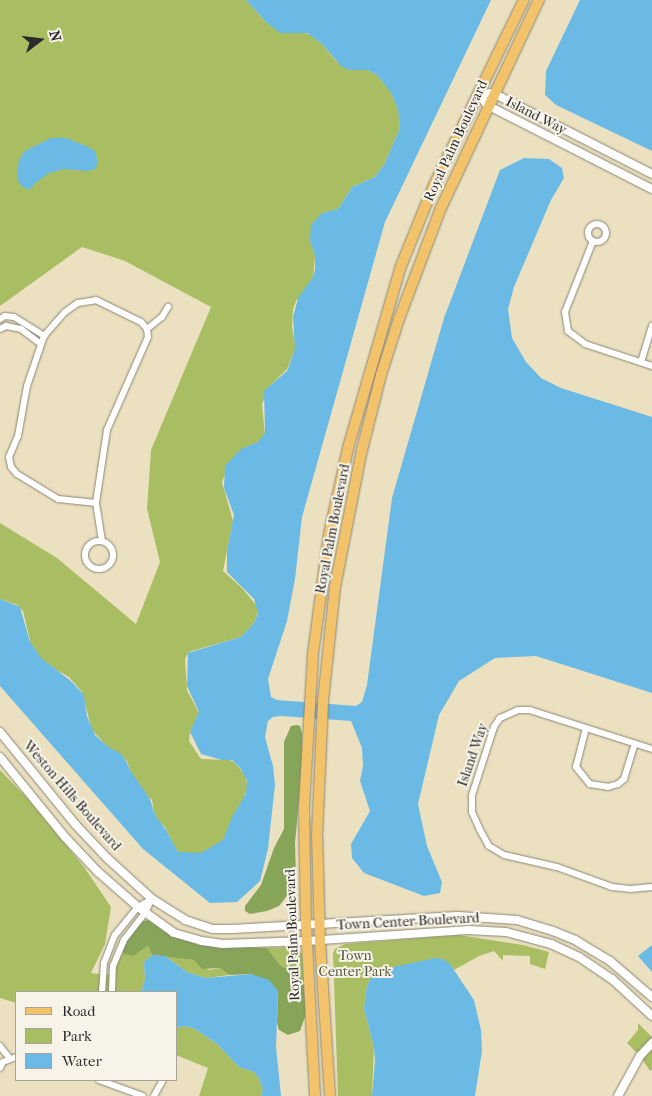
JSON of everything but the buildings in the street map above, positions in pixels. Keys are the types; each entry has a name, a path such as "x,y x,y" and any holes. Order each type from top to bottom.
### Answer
{"main road":[{"name":"Royal Palm Boulevard","path":"315,1096 306,925 304,806 313,654 330,534 350,438 401,266 433,187 524,0"},
{"name":"Royal Palm Boulevard","path":"330,1096 320,940 317,835 321,728 335,587 362,450 381,375 399,319 440,208 487,105 539,0"}],"street":[{"name":"Island Way","path":"479,94 493,93 652,174"},
{"name":"Island Way","path":"479,94 487,105 652,189"},
{"path":"593,241 566,312 568,331 585,344 652,366"},
{"path":"96,503 58,499 17,474 11,467 9,457 18,436 27,386 44,336 65,312 78,304 96,300 141,322 147,329 148,337 107,430 96,503 102,541 112,550 112,559 103,568 94,567 87,561 86,552 90,544 102,541"},
{"path":"147,329 162,317 168,307"},
{"path":"0,319 5,316 16,318 44,336"},
{"path":"13,327 16,318"},
{"path":"0,329 6,326 21,329 41,344"},
{"path":"641,362 652,326"},
{"name":"Island Way","path":"652,749 530,710 518,710 500,718 494,727 472,795 472,812 489,846 504,855 557,867 612,887 630,889 652,887"},
{"path":"586,728 576,768 590,784 608,787 618,784 624,779 635,744"},
{"name":"Weston Hills Boulevard","path":"0,732 75,824 107,858 152,899 184,920 212,928 320,924"},
{"name":"Weston Hills Boulevard","path":"0,757 65,837 97,871 145,913 174,933 202,941 222,944 320,940"},
{"path":"102,991 104,963 115,935 138,907 152,899"},
{"path":"112,991 113,966 124,940 145,913 152,899"},
{"name":"Town Center Boulevard","path":"320,924 458,916 517,920 554,930 575,940 610,961 652,997"},
{"name":"Town Center Boulevard","path":"320,940 467,930 506,932 551,944 579,957 612,979 652,1016"},
{"path":"551,944 554,930"},
{"path":"618,1096 635,1063 652,1043"},
{"path":"0,1046 13,1058 3,1062 0,1068"},
{"path":"102,1081 143,1096"},
{"path":"154,1096 162,1081"}],"green space":[{"path":"0,0 246,0 266,22 311,35 322,44 337,62 350,70 367,70 377,75 390,90 398,109 400,128 385,163 375,177 352,187 338,209 322,213 310,241 315,256 313,280 296,301 293,310 292,327 296,347 287,369 269,387 262,404 265,435 261,441 249,446 227,469 222,482 233,521 223,571 242,588 256,605 258,612 254,623 241,637 192,651 188,653 185,659 187,690 199,713 190,732 189,741 201,759 230,760 235,763 245,775 248,788 227,838 205,854 182,856 176,850 165,827 155,818 152,800 145,794 130,770 127,761 121,756 114,754 92,730 82,692 69,677 46,664 32,649 23,611 17,605 0,599 0,523 57,558 136,624 160,562 147,509 151,450 211,307 125,261 82,247 0,306"},
{"path":"291,726 300,726 302,733 302,769 295,843 296,876 293,888 279,906 267,911 250,914 245,911 245,906 261,885 274,848 284,829 284,742"},
{"path":"0,770 27,798 84,867 111,907 105,944 91,973 112,975 121,947 139,952 148,946 152,955 144,962 145,979 141,991 15,991 15,1003 0,998"},
{"path":"148,920 171,935 199,945 267,948 281,966 297,973 304,986 306,1014 300,1031 288,1035 279,1030 277,1023 278,991 251,974 229,975 220,968 202,969 194,960 152,955 148,946 133,956 124,954 121,947 140,922"},
{"name":"Town Center Park","path":"459,935 523,945 549,952 545,969 530,964 530,956 503,955 503,961 494,951 479,956 454,970 450,964 380,970 372,976 367,986 364,1009 374,1047 372,1096 338,1096 333,953 335,949 345,944"},
{"path":"289,947 298,949 302,954 304,986 297,973 281,966 267,948"},
{"path":"165,956 194,960 209,970 220,968 229,975 206,978 187,972"},
{"path":"638,1023 652,1037 652,1069 650,1071 640,1056 627,1043 638,1030"},
{"path":"185,1026 195,1029 217,1044 239,1067 254,1072 259,1078 263,1090 261,1096 199,1096 208,1068 178,1056 178,1028"}],"water":[{"path":"246,0 491,0 385,222 302,517 295,579 287,621 268,679 271,697 277,700 356,706 362,702 367,685 392,498 444,318 500,170 524,158 549,159 562,168 564,178 551,200 514,287 508,309 512,338 526,362 541,378 561,388 652,417 652,693 536,656 495,658 459,681 439,715 418,804 427,846 442,882 440,893 424,896 364,873 352,858 351,844 370,811 360,781 363,766 362,748 351,721 281,716 273,717 268,721 265,737 273,766 275,785 268,849 260,881 237,902 210,903 143,849 0,686 0,599 20,607 30,642 41,658 71,681 84,695 87,716 95,735 107,746 121,754 126,761 150,799 155,815 178,852 201,853 223,840 233,815 246,794 247,781 241,769 232,760 222,760 201,754 190,732 199,712 187,686 188,653 241,637 254,623 258,613 254,599 227,572 227,551 234,515 224,488 225,466 241,449 258,442 265,433 264,391 287,371 295,349 293,317 298,298 313,277 315,270 315,256 310,241 311,225 322,213 338,209 352,187 375,177 385,163 400,128 398,109 390,91 377,75 367,70 350,70 342,67 322,44 307,33 280,33 266,22"},
{"path":"580,0 652,0 652,151 556,105 545,95 546,71"},
{"path":"51,138 66,138 95,151 98,163 95,169 87,171 64,169 49,173 35,183 31,189 24,188 19,183 17,174 19,160 25,151"},
{"path":"652,945 652,972 638,956"},
{"path":"152,955 165,956 187,972 206,978 251,974 269,980 278,991 276,1047 281,1096 261,1096 263,1090 259,1078 254,1072 239,1067 217,1044 195,1029 185,1026 178,1028 178,991 141,991 145,979 144,962"},
{"path":"435,958 443,959 450,964 474,1000 481,1030 482,1051 475,1096 372,1096 375,1061 374,1047 364,1009 367,986 372,976 380,970"}]}
